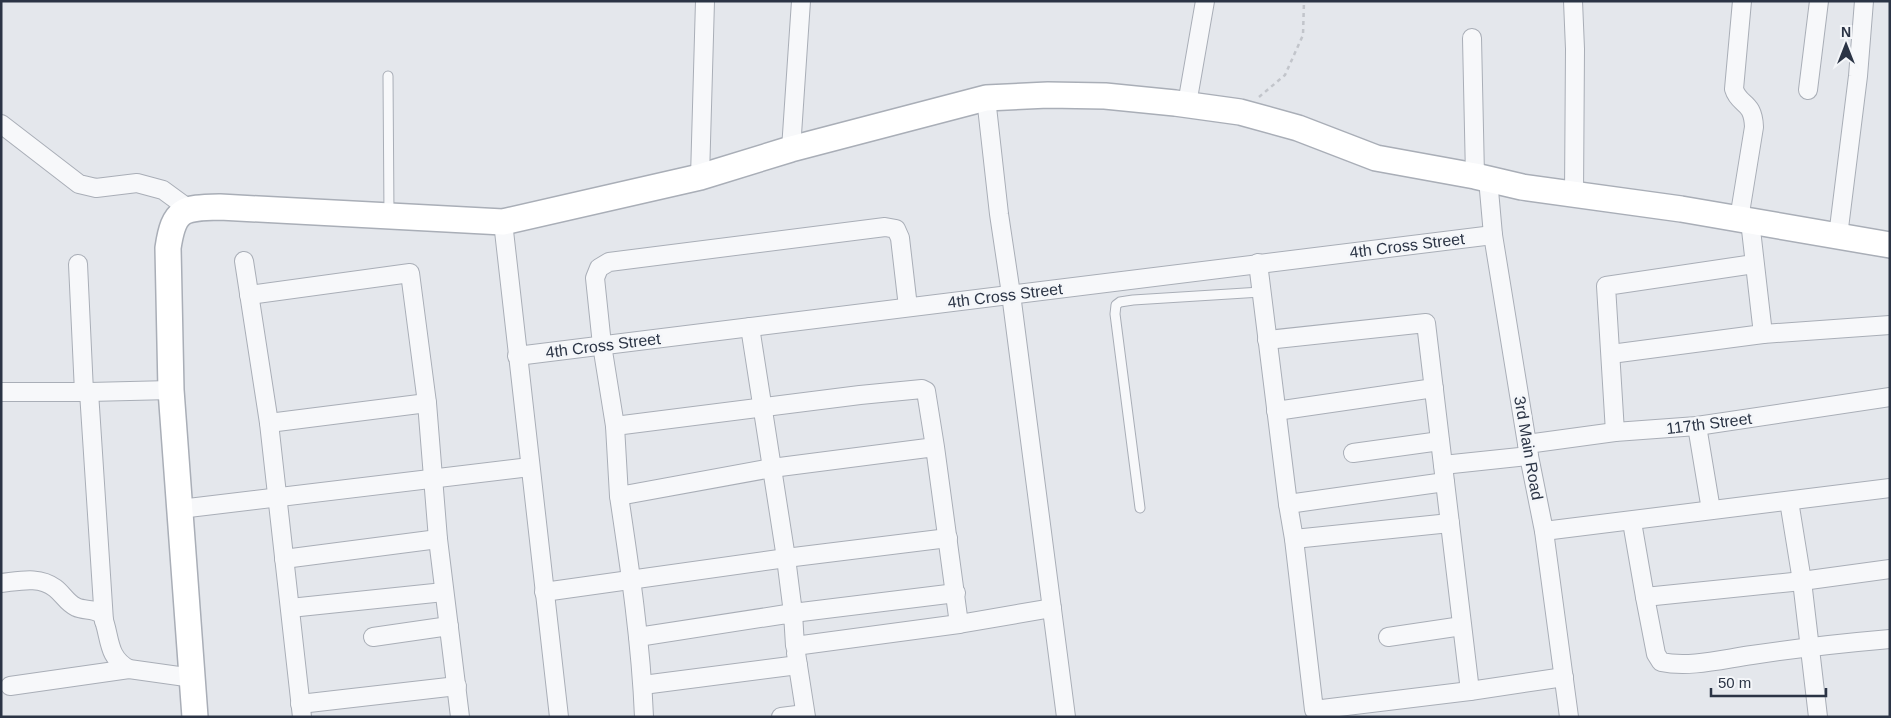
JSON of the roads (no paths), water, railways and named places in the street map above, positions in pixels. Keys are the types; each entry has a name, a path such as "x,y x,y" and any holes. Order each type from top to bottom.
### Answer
{"street":[{"path":"700,177 705,1"},
{"path":"791,149 801,1"},
{"path":"1187,104 1205,1"},
{"path":"1573,1 1575,49 1574,194"},
{"path":"1742,1 1734,89 1736,94 1750,108 1753,116 1754,127 1744,220 1754,264 1763,334"},
{"path":"1808,90 1819,1"},
{"path":"1838,236 1858,76 1864,1"},
{"name":"3rd Main Road","path":"1472,38 1481,178 1493,235 1528,450 1544,531 1569,717"},
{"path":"195,717 172,390 168,248 171,228 180,214 189,209 220,207 503,222 700,177 791,149 986,98 1048,95 1105,96 1187,104 1240,112 1298,128 1376,158 1522,187 1681,209 1890,245"},
{"path":"986,98 999,214 1066,717"},
{"path":"1,124 79,184 96,188 137,183 164,190 189,209"},
{"path":"503,222 559,717"},
{"path":"644,717 643,685 632,579 619,496 615,426 602,345 595,278 600,268 609,262 885,228 896,229 900,238 908,307"},
{"name":"4th Cross Street","path":"517,356 1493,235"},
{"path":"244,262 269,423 301,710 457,686"},
{"path":"78,264 104,621 112,653 120,664 129,669"},
{"path":"1258,264 1314,710 1470,691 1564,677"},
{"path":"1615,432 1606,286 1754,264"},
{"path":"249,295 410,273 427,403 438,539 460,717"},
{"path":"1267,340 1426,323 1470,691"},
{"path":"1611,354 1763,334 1890,326"},
{"path":"750,327 786,558 795,646 806,715 781,717"},
{"path":"1276,411 1434,388"},
{"path":"3,389 86,392 172,390"},
{"path":"615,426 860,395 922,389 926,391 959,624"},
{"name":"117th Street","path":"1288,504 1444,474 1528,450 1615,432 1697,426 1890,398"},
{"path":"269,423 427,403"},
{"path":"1697,426 1711,510"},
{"path":"1353,453 1440,441"},
{"path":"619,496 772,468 935,447"},
{"path":"180,509 530,467"},
{"path":"1544,531 1632,522 1711,510 1890,488"},
{"path":"1789,501 1802,581 1808,647 1818,717"},
{"path":"1294,539 1450,522"},
{"path":"1632,522 1656,654 1661,662 1670,664 1702,662 1808,647 1890,639"},
{"path":"544,592 786,558 948,538"},
{"path":"284,558 438,539"},
{"path":"1645,597 1802,581 1890,569"},
{"path":"1,583 44,581 56,589 74,607 98,612 104,621"},
{"path":"290,608 444,592"},
{"path":"638,637 793,613 956,593"},
{"path":"795,646 959,624 1052,608"},
{"path":"373,637 449,626"},
{"path":"1388,637 1462,626"},
{"path":"643,685 798,665"},
{"path":"10,686 129,669 193,678"}],"lane":[{"path":"388,76 389,216"},
{"path":"1140,508 1115,314 1116,305 1120,302 1134,300 1261,292"}]}
